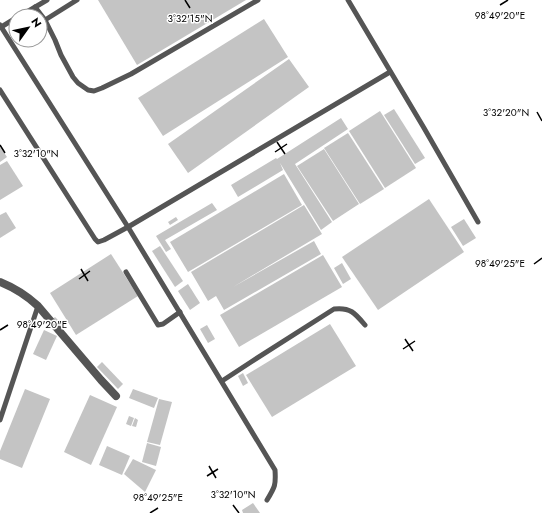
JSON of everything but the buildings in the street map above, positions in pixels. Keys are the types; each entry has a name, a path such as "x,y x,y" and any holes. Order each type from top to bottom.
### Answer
{"street":[{"path":"0,282 27,295 116,396"}],"lane":[{"path":"35,7 47,0"},
{"path":"48,18 77,0"},
{"path":"48,26 73,77 78,83 88,90 94,91 131,74 258,0"},
{"path":"348,0 478,222"},
{"path":"0,26 128,227 275,470 276,479 274,488 266,500"},
{"path":"0,90 94,239 98,242 128,227 390,72"},
{"path":"126,272 158,325 163,324 180,312"},
{"path":"0,420 38,306"},
{"path":"222,381 334,309 343,308 353,312 365,325"}]}
